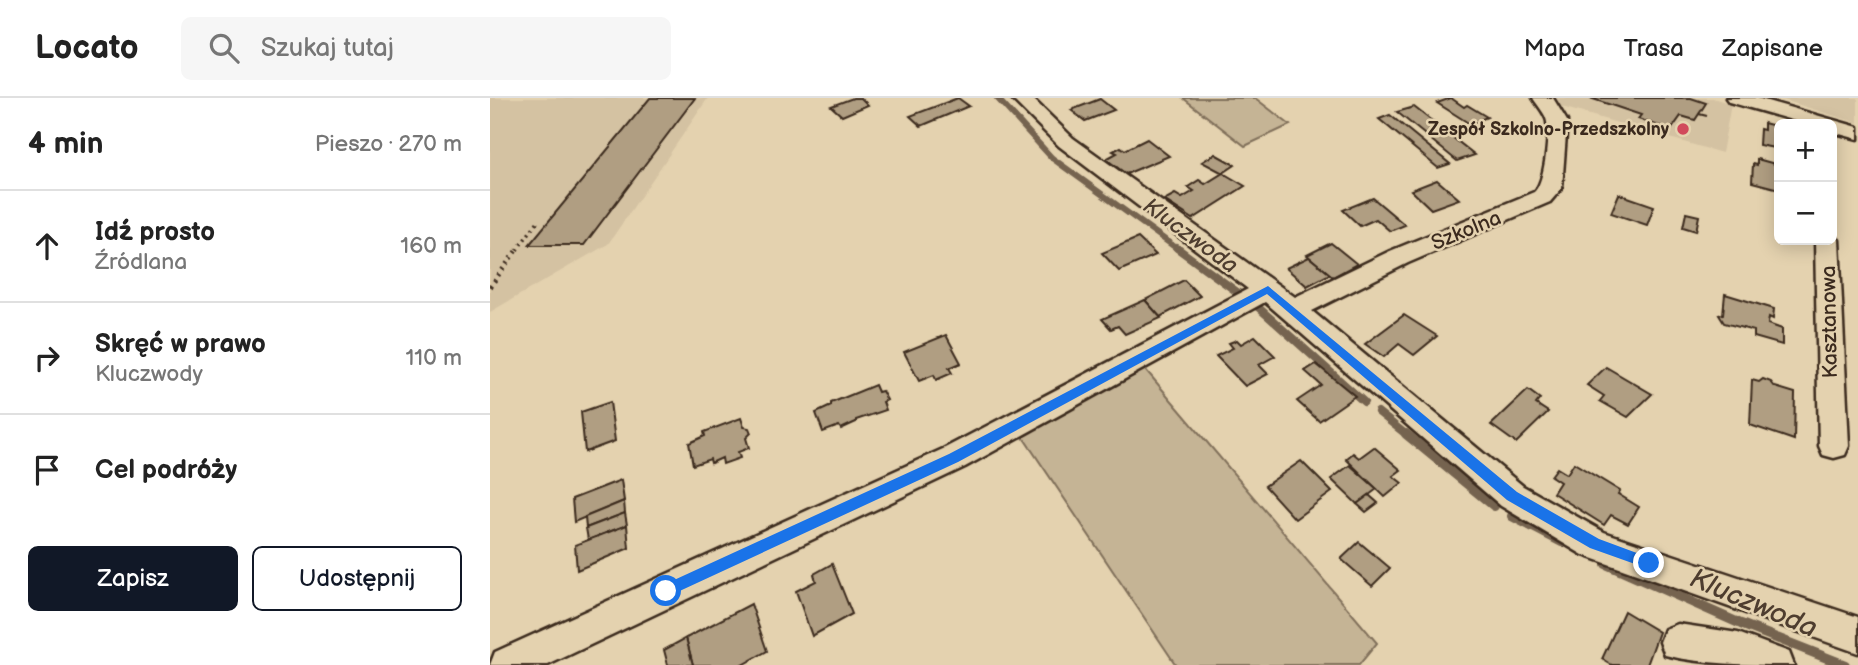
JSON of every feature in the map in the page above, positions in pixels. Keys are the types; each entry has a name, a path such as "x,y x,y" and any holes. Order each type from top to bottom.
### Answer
{"street":[{"path":"1021,98 1066,142 1264,291 1293,309 1512,496 1595,544 1858,635"},
{"name":"Szkolna","path":"1293,309 1399,257 1542,197 1551,188 1557,121 1543,98"},
{"path":"1736,98 1808,119"},
{"path":"1837,127 1858,133"},
{"name":"Kasztanowa","path":"1827,245 1834,446"},
{"path":"508,665 954,458 1264,291"},
{"path":"1678,642 1738,651 1776,665"}],"path":[{"path":"490,287 538,221"}],"shaded area":[{"path":"490,98 708,98 608,244 490,312"},
{"path":"1183,98 1255,98 1290,125 1245,146"},
{"name":"Zespół Szkolno-Przedszkolny","path":"1548,98 1713,98 1731,104 1722,153 1555,105"},
{"path":"1777,98 1858,98 1858,123"},
{"path":"1145,369 1377,643 1359,665 1176,665 1021,434"}],"building":[{"path":"650,98 695,98 584,245 529,245"},
{"path":"861,98 868,105 842,116 831,106"},
{"path":"958,98 969,106 921,126 910,116"},
{"path":"1451,98 1487,117 1470,124 1437,103"},
{"path":"1590,98 1691,98 1706,103 1695,120 1681,116 1671,130 1638,119 1641,115"},
{"path":"1100,99 1114,110 1085,121 1071,110"},
{"path":"1414,107 1475,155 1457,161 1397,112"},
{"path":"1390,115 1450,164 1438,168 1379,119"},
{"path":"1764,123 1774,126 1774,148 1759,145 1760,129 1764,130"},
{"path":"1147,139 1169,156 1126,174 1106,159 1117,153 1113,151 1121,147 1125,150"},
{"path":"1215,154 1235,165 1223,173 1202,162"},
{"path":"1757,159 1774,164 1774,188 1752,182 1753,164 1757,165"},
{"path":"1223,173 1245,186 1193,219 1164,200 1175,194 1182,198 1194,191 1188,187 1199,180 1205,184"},
{"path":"1437,180 1459,199 1431,209 1411,190"},
{"path":"1619,194 1654,206 1647,225 1611,213"},
{"path":"1373,198 1405,225 1390,231 1376,219 1360,226 1343,210"},
{"path":"1686,213 1699,216 1696,231 1683,227"},
{"path":"1138,238 1156,255 1119,271 1102,253"},
{"path":"1331,243 1357,264 1333,277 1307,255"},
{"path":"1309,257 1330,274 1307,286 1286,268"},
{"path":"1184,280 1200,296 1160,317 1145,300"},
{"path":"1725,294 1774,309 1773,319 1769,317 1768,324 1782,329 1782,345 1754,337 1754,331 1724,323 1719,315 1723,314"},
{"path":"1145,300 1161,318 1125,334 1118,326 1111,329 1102,319"},
{"path":"1404,315 1437,336 1414,355 1399,344 1384,357 1365,344"},
{"path":"946,335 961,363 949,368 952,373 936,380 934,375 919,381 904,352"},
{"path":"1255,336 1275,356 1259,365 1268,374 1245,386 1216,356 1233,348 1229,343 1237,340 1241,344"},
{"path":"1316,364 1355,396 1319,421 1297,401 1321,385 1305,371"},
{"path":"1606,367 1652,394 1628,417 1600,401 1604,396 1587,385"},
{"path":"1763,379 1775,387 1795,393 1794,440 1750,425 1752,380 1759,382"},
{"path":"875,385 887,400 883,402 886,410 856,420 841,429 839,426 823,432 816,413 831,406 831,403"},
{"path":"1528,390 1540,399 1536,404 1548,412 1516,443 1491,425"},
{"path":"610,402 615,441 585,452 581,412"},
{"path":"741,418 744,427 749,428 751,433 746,438 749,448 738,452 740,458 723,464 722,458 711,463 710,459 693,465 689,443 705,436 704,432"},
{"path":"1374,447 1401,470 1393,476 1402,483 1385,497 1346,459 1353,453 1359,458"},
{"path":"1301,461 1332,492 1295,519 1265,486"},
{"path":"1574,463 1620,491 1618,494 1639,507 1628,524 1611,515 1604,525 1553,493 1560,482 1551,476 1557,468 1567,474"},
{"path":"1350,465 1377,489 1357,504 1331,479"},
{"path":"621,480 624,501 574,522 572,499"},
{"path":"1369,495 1378,503 1366,512 1357,504"},
{"path":"624,501 625,513 586,528 585,517"},
{"path":"625,513 627,525 588,540 586,528"},
{"path":"627,525 629,548 577,570 575,545"},
{"path":"1359,542 1390,568 1372,586 1341,559"},
{"path":"832,564 852,614 812,636 796,591 816,581 814,574"},
{"path":"751,604 767,651 742,665 693,665 686,638"},
{"path":"1624,611 1659,632 1647,665 1612,665 1602,659"},
{"path":"686,638 693,665 668,665 664,650"}],"waterway":[{"name":"Kluczwoda","path":"997,98 1052,158 1179,250"},
{"name":"Kluczwoda","path":"1177,248 1259,308 1364,402"},
{"name":"Kluczwoda","path":"1378,412 1408,436"},
{"name":"Kluczwoda","path":"1406,434 1494,506"},
{"name":"Kluczwoda","path":"1512,516 1562,542"},
{"name":"Kluczwoda","path":"1606,564 1741,624 1845,665"}],"place":[{"name":"Zespół Szkolno-Przedszkolny","path":"1683,129"}],"route":[{"path":"666,591 954,458 1268,289 1512,496 1595,544 1649,563"}]}
